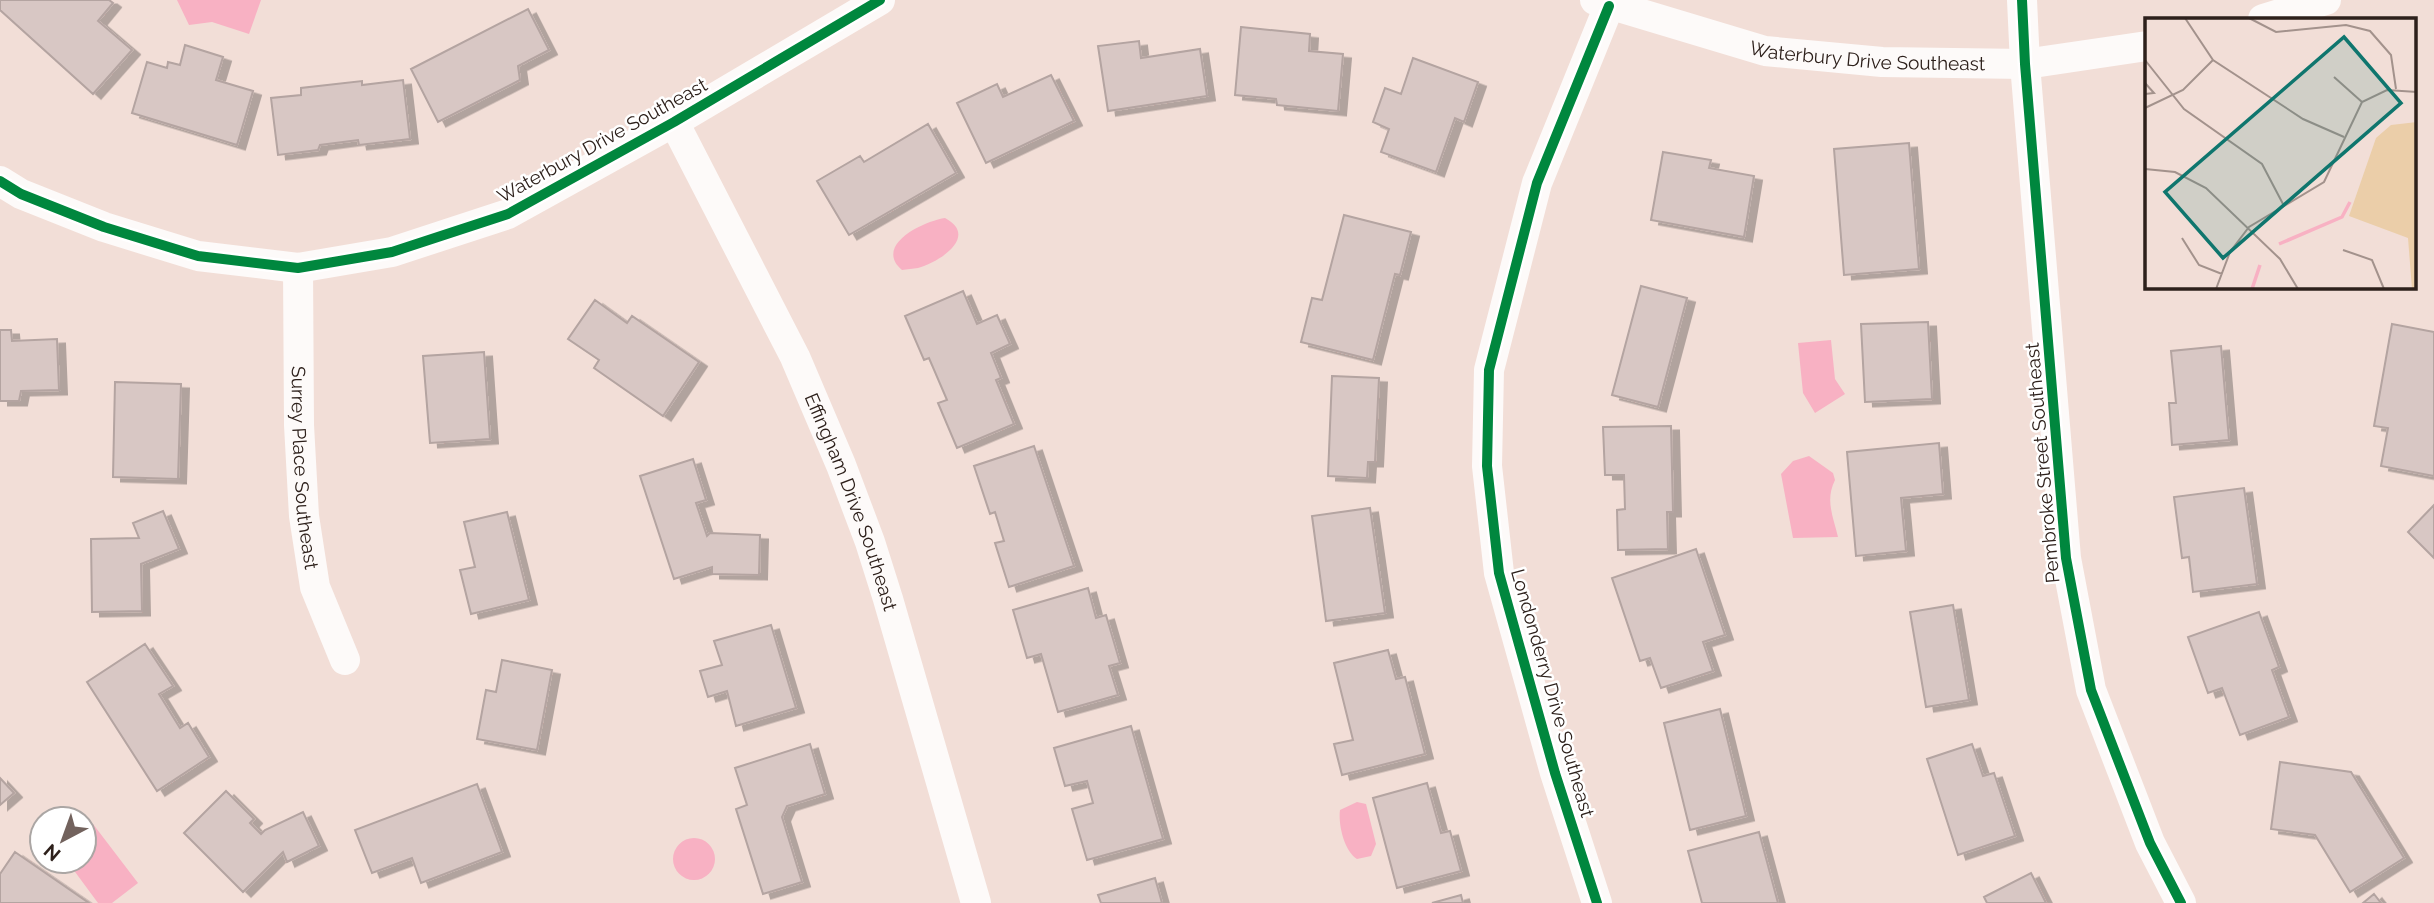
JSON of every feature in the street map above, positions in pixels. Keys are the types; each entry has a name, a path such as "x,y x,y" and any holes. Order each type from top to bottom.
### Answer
{"street":[{"name":"Waterbury Drive Southeast","path":"0,181 21,194 104,227 198,256 298,268 392,252 508,214 674,122 880,0"},
{"name":"Pembroke Street Southeast","path":"2022,0 2025,64 2070,583 2091,690 2150,843 2180,903"},
{"path":"2266,18 2326,0"},
{"name":"Waterbury Drive Southeast","path":"1602,3 1765,51 1882,62 2025,64 2145,46"},
{"name":"Londonderry Drive Southeast","path":"1597,903 1555,772 1500,577 1488,466 1489,370 1537,183 1602,3"},
{"name":"Effingham Drive Southeast","path":"674,122 794,357 841,465 884,587 976,903"},
{"name":"Surrey Place Southeast","path":"298,268 299,425 304,516 315,587 345,660"}],"shaded area":[{"path":"177,0 261,0 249,34 212,22 189,25"},
{"path":"945,218 955,225 958,233 952,247 927,265 902,270 895,261 897,243 915,229"},
{"path":"1831,340 1835,379 1845,394 1815,413 1803,393 1798,343"},
{"path":"1809,456 1833,473 1835,480 1830,501 1838,537 1793,538 1781,474 1793,461"},
{"path":"1357,802 1366,804 1376,844 1371,856 1357,859 1345,844 1340,810"},
{"path":"98,831 138,883 112,903 98,903 77,875 98,875"},
{"path":"694,838 709,844 715,859 709,874 694,880 679,874 673,859 679,844"}],"building":[{"path":"0,0 109,0 113,3 98,21 132,50 93,94 0,10"},
{"path":"528,9 549,50 518,66 520,80 438,122 411,69"},
{"path":"1241,27 1310,34 1309,51 1343,54 1338,111 1277,105 1276,99 1235,95"},
{"path":"1139,41 1141,58 1200,49 1207,96 1108,111 1098,46"},
{"path":"185,45 223,57 216,80 253,91 237,145 132,113 147,62 167,68 168,62 180,65"},
{"path":"1413,58 1478,82 1464,122 1455,118 1436,172 1381,152 1389,129 1373,122 1385,88 1401,94"},
{"path":"1051,75 1074,121 986,163 957,103 997,84 1003,97"},
{"path":"403,80 410,139 359,145 358,140 320,145 318,150 278,155 271,98 301,95 301,88 362,81 362,85"},
{"path":"928,124 956,173 849,235 817,181 860,156 864,162"},
{"path":"1909,143 1919,269 1844,275 1834,149"},
{"path":"1663,152 1711,160 1709,168 1754,176 1744,237 1651,220"},
{"path":"1344,215 1411,232 1400,275 1395,274 1373,360 1301,342 1312,298 1322,300"},
{"path":"1641,286 1687,298 1658,407 1612,395"},
{"path":"963,291 977,324 997,315 1010,344 991,353 1001,378 996,380 1014,424 957,448 938,403 947,400 929,358 924,360 905,316"},
{"path":"595,300 627,323 632,316 699,362 663,416 594,368 599,360 568,339"},
{"path":"1928,322 1932,399 1865,402 1861,324"},
{"path":"2392,324 2434,332 2434,476 2381,466 2388,428 2374,426"},
{"path":"0,330 11,330 12,341 57,339 59,390 21,391 19,401 0,401"},
{"path":"2221,346 2229,440 2172,445 2169,403 2176,403 2171,351"},
{"path":"484,352 490,439 430,443 423,356"},
{"path":"1332,376 1379,378 1375,462 1368,462 1367,478 1328,476"},
{"path":"115,382 181,384 178,479 113,477"},
{"path":"1671,426 1673,512 1667,512 1668,549 1618,550 1617,510 1625,509 1624,475 1605,475 1603,427"},
{"path":"1939,443 1943,494 1901,498 1906,551 1856,556 1847,452"},
{"path":"1034,446 1074,566 1009,587 995,543 1004,541 995,512 990,514 974,466"},
{"path":"693,459 706,500 696,503 707,536 710,533 760,535 759,575 712,574 712,567 674,579 640,476"},
{"path":"2244,488 2257,584 2193,592 2189,557 2182,558 2174,497"},
{"path":"2434,505 2434,558 2408,532"},
{"path":"1370,508 1385,613 1326,621 1312,516"},
{"path":"163,511 179,549 141,564 142,611 92,612 91,539 139,538 133,523"},
{"path":"507,512 529,600 471,614 460,570 475,567 464,522"},
{"path":"1696,549 1725,635 1703,642 1713,671 1661,688 1650,658 1640,661 1612,578"},
{"path":"1088,588 1096,618 1106,615 1120,663 1109,666 1118,695 1058,712 1041,654 1027,658 1013,610"},
{"path":"1953,605 1969,700 1926,707 1910,612"},
{"path":"2259,612 2279,667 2272,670 2289,717 2240,735 2222,688 2208,693 2188,637"},
{"path":"771,625 796,708 736,726 727,691 708,697 700,671 722,665 714,641"},
{"path":"145,644 173,686 159,694 180,728 188,723 209,757 157,791 87,682"},
{"path":"1388,650 1396,679 1405,677 1425,754 1342,775 1334,744 1353,740 1334,663"},
{"path":"502,660 552,670 537,750 477,739 486,690 496,692"},
{"path":"1720,709 1746,816 1690,830 1664,723"},
{"path":"1131,726 1163,839 1087,860 1072,809 1093,803 1087,781 1065,786 1054,748"},
{"path":"810,744 825,794 787,806 782,817 802,882 763,894 736,809 747,805 735,768"},
{"path":"1972,744 1983,776 1994,773 2015,836 1958,855 1927,759"},
{"path":"2280,762 2351,772 2404,858 2350,892 2315,835 2271,829"},
{"path":"0,778 14,793 0,805"},
{"path":"1427,783 1441,833 1450,831 1461,871 1397,888 1373,798"},
{"path":"477,784 502,852 421,883 412,858 372,873 355,830"},
{"path":"226,791 254,819 250,823 261,834 303,812 319,846 287,862 283,852 243,892 184,833"},
{"path":"1759,832 1778,903 1702,903 1688,851"},
{"path":"15,852 28,861 28,875 48,875 89,903 0,903 0,874"},
{"path":"2031,873 2046,903 1987,903 1984,897"},
{"path":"1155,878 1162,903 1101,903 1098,895"},
{"path":"2374,894 2381,903 2363,903"},
{"path":"1461,895 1463,903 1432,903"}],"cycle path":[{"path":"0,181 21,194 104,227 198,256 298,268 392,252 508,214 674,122 880,0"},
{"path":"2022,0 2066,558 2091,690 2150,843 2181,903"},
{"path":"1597,903 1555,773 1499,573 1487,466 1489,370 1537,183 1609,6"}]}
